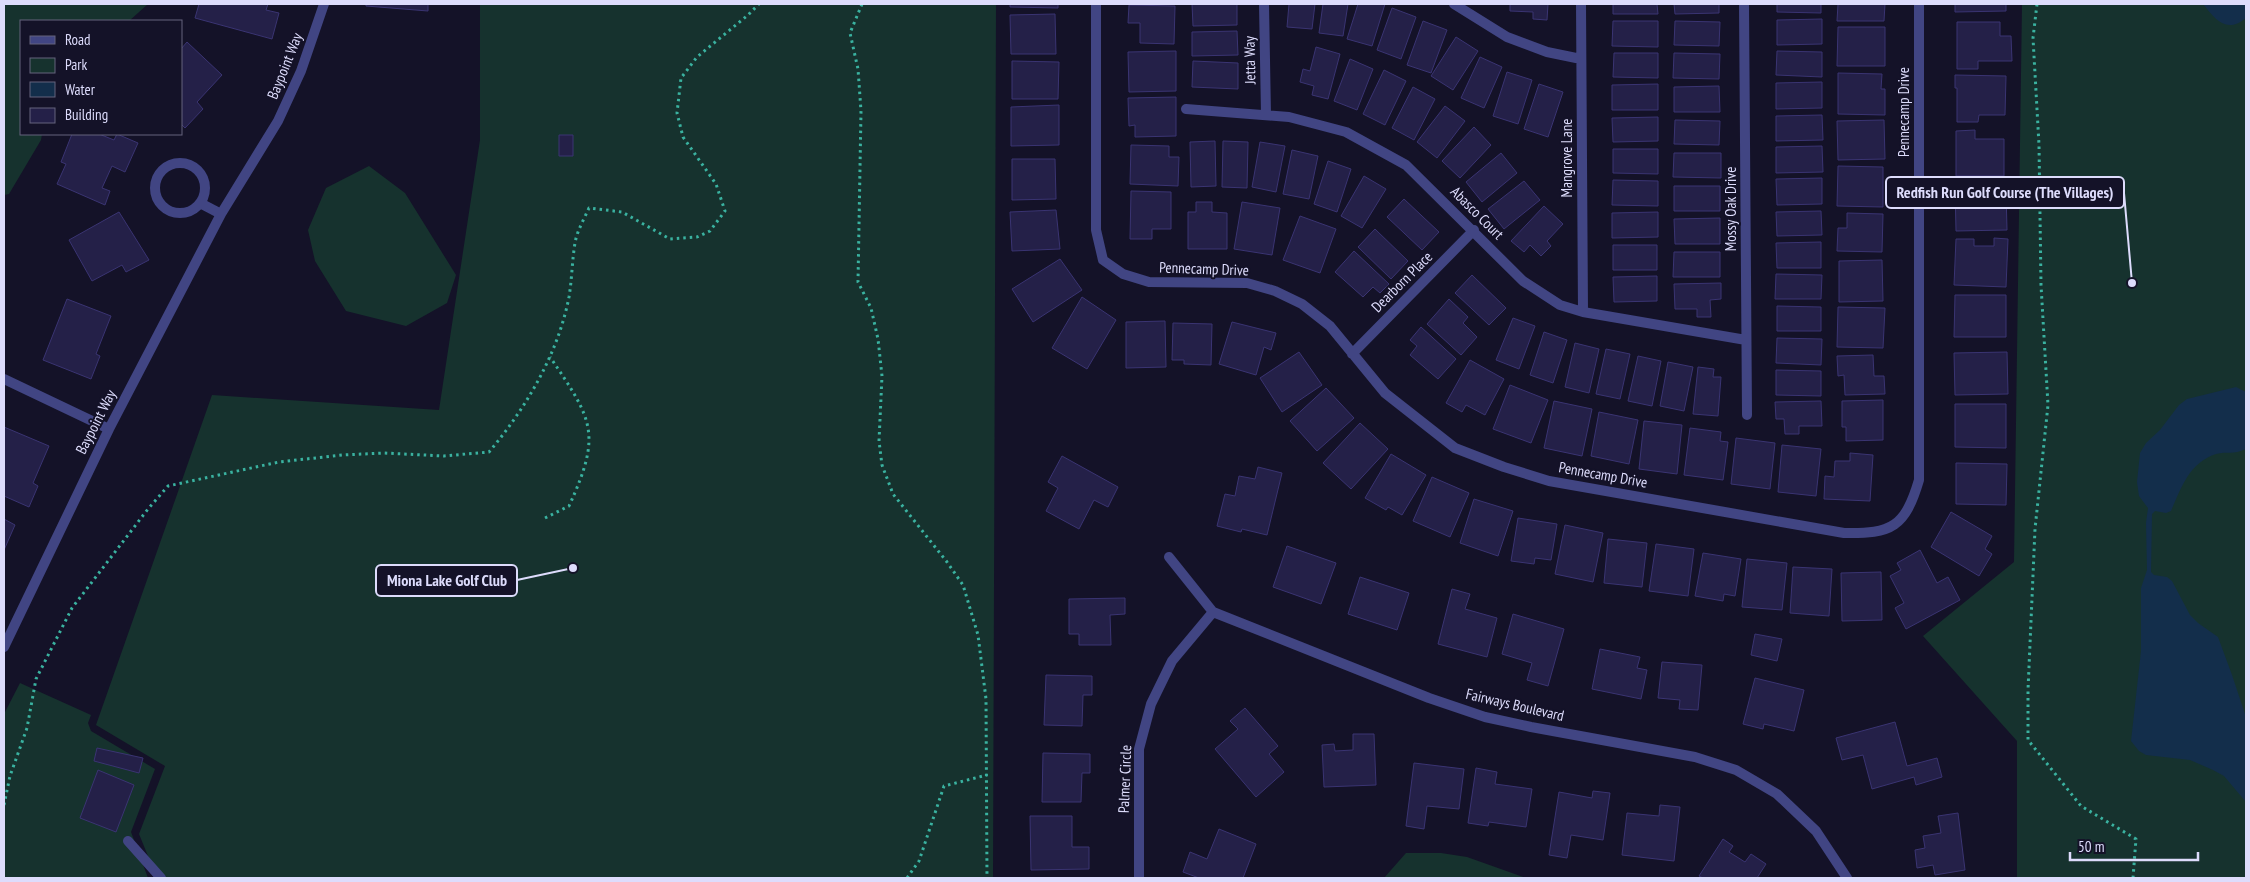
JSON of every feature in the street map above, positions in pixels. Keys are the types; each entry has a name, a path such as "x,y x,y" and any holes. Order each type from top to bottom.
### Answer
{"street":[{"name":"Baypoint Way","path":"4,647 109,429 221,214 278,121 302,71 324,4"},
{"name":"Pennecamp Drive","path":"1096,4 1096,230 1103,260 1123,274 1149,282 1247,284 1275,291 1302,304 1330,326 1385,393 1455,448 1504,467 1549,481 1844,533 1874,533 1894,525 1912,505 1919,480 1919,4"},
{"name":"Jetta Way","path":"1264,4 1266,115"},
{"path":"1454,4 1507,37 1547,52 1581,59"},
{"name":"Mangrove Lane","path":"1581,4 1583,312"},
{"name":"Mossy Oak Drive","path":"1744,4 1747,415"},
{"name":"Abasco Court","path":"1186,109 1289,116 1346,132 1406,165 1474,230 1523,282 1560,305 1583,312 1746,340"},
{"path":"178,164 192,166 198,170 205,190 200,203 196,208 182,213 163,206 156,194 156,187 161,174 172,165 178,164"},
{"path":"200,203 221,214"},
{"name":"Dearborn Place","path":"1352,354 1474,230"},
{"path":"4,379 109,429"},
{"name":"Fairways Boulevard","path":"1168,557 1213,612 1330,660 1485,717 1695,757 1736,770 1777,794 1816,831 1847,878"},
{"name":"Palmer Circle","path":"1138,878 1139,749 1151,704 1172,661 1213,612"},
{"path":"128,841 161,878"}],"path":[{"path":"4,805 10,776 27,728 36,679 72,608 168,486 279,462 324,457 384,453 444,456 489,452 505,433 527,400 550,357 569,298 575,241 589,208 622,212 670,239 697,237 710,231 725,211 716,184 683,137 677,113 681,78 697,57 759,4"},
{"path":"862,4 850,33 858,69 861,111 858,282 871,308 878,339 882,376 879,441 882,465 893,494 963,585 978,635 986,699 987,878"},
{"path":"2037,4 2033,38 2039,145 2041,285 2048,405 2035,530 2028,690 2028,740 2081,806 2136,839 2133,878"},
{"path":"545,518 569,506 587,461 590,437 584,412 550,357"},
{"path":"908,878 919,861 944,786 987,775"}],"green space":[{"path":"4,4 148,4 130,20 20,20 20,135 42,135 41,140 9,194 4,195"},
{"path":"480,4 996,4 993,878 157,878 139,834 165,766 96,725 212,395 439,410 480,140"},
{"path":"2022,4 2246,4 2246,878 2017,878 2017,741 1923,636 2014,562"},
{"path":"369,166 405,193 456,275 447,303 406,326 346,311 315,261 308,230 326,188"},
{"path":"20,683 91,715 88,723 91,731 155,769 131,832 148,878 4,878 4,714"},
{"path":"1406,853 1441,853 1467,857 1526,878 1384,878"}],"water":[{"path":"2203,4 2246,4 2246,18 2239,23 2227,25 2217,20"},
{"path":"2236,387 2246,392 2246,449 2216,454 2199,463 2187,477 2171,511 2166,513 2155,511 2152,514 2151,572 2154,575 2167,577 2172,581 2190,615 2218,637 2246,717 2246,802 2224,776 2213,770 2190,760 2146,755 2139,751 2131,741 2141,651 2141,588 2147,570 2146,523 2148,508 2139,496 2137,482 2140,453 2146,443 2160,430 2179,405 2187,399"}],"building":[{"path":"199,4 268,4 266,10 279,13 272,39 195,18"},
{"path":"366,4 428,4 428,11 366,6"},
{"path":"1010,4 1058,4 1058,8 1010,7"},
{"path":"1192,4 1237,4 1237,25 1193,26"},
{"path":"1289,4 1315,4 1312,29 1287,27"},
{"path":"1323,4 1348,4 1343,36 1319,33"},
{"path":"1358,4 1385,4 1372,46 1347,39"},
{"path":"1510,4 1548,4 1547,20 1533,19 1533,12 1510,11"},
{"path":"1613,4 1657,4 1658,14 1613,14"},
{"path":"1674,4 1719,4 1719,13 1675,14"},
{"path":"1777,4 1821,4 1821,13 1777,12"},
{"path":"1838,4 1885,4 1884,21 1837,21"},
{"path":"1955,4 2006,4 2006,11 1955,12"},
{"path":"1129,5 1175,6 1174,44 1140,43 1140,23 1128,23"},
{"path":"1392,8 1416,17 1401,59 1377,50"},
{"path":"1055,14 1056,54 1011,54 1010,15"},
{"path":"1822,19 1822,44 1777,45 1777,20"},
{"path":"1423,21 1447,30 1431,73 1407,65"},
{"path":"1613,21 1658,21 1658,47 1612,46"},
{"path":"1675,21 1720,22 1719,46 1674,45"},
{"path":"1957,22 2000,22 2000,36 2011,36 2012,61 1978,61 1978,69 1957,69"},
{"path":"1838,27 1885,27 1885,66 1837,66"},
{"path":"1237,31 1238,55 1192,56 1192,32"},
{"path":"1456,37 1478,51 1453,90 1431,76"},
{"path":"187,42 222,75 197,102 203,109 185,128 182,125 182,48"},
{"path":"1316,47 1340,54 1328,99 1312,95 1314,86 1300,82 1303,69 1310,71"},
{"path":"1176,51 1176,91 1129,92 1128,52"},
{"path":"1777,51 1822,52 1822,77 1776,75"},
{"path":"1614,53 1658,53 1658,78 1613,77"},
{"path":"1674,53 1720,54 1719,79 1673,78"},
{"path":"1480,57 1502,67 1484,108 1461,98"},
{"path":"1350,59 1373,69 1357,110 1334,101"},
{"path":"1012,61 1059,62 1058,99 1012,99"},
{"path":"1193,61 1238,63 1238,89 1192,87"},
{"path":"1384,70 1406,81 1385,125 1363,114"},
{"path":"1507,72 1532,80 1518,124 1493,116"},
{"path":"1838,73 1882,74 1881,89 1885,89 1885,115 1838,114"},
{"path":"1955,75 2006,76 2005,115 1979,115 1978,122 1957,122"},
{"path":"1822,82 1822,108 1776,109 1776,83"},
{"path":"1539,84 1563,92 1548,137 1524,129"},
{"path":"1658,84 1658,110 1612,110 1612,85"},
{"path":"1719,86 1720,112 1674,112 1674,87"},
{"path":"1413,87 1435,99 1414,140 1392,128"},
{"path":"1176,97 1176,136 1135,137 1135,125 1129,126 1128,98"},
{"path":"1059,105 1059,145 1011,146 1011,107"},
{"path":"1445,106 1465,121 1437,158 1417,142"},
{"path":"1822,115 1823,140 1776,141 1776,116"},
{"path":"1658,117 1658,141 1613,142 1612,118"},
{"path":"1675,120 1720,121 1719,145 1674,144"},
{"path":"1884,120 1885,159 1838,160 1837,121"},
{"path":"1474,127 1491,145 1460,178 1442,161"},
{"path":"1975,130 1975,139 2004,139 2004,176 1956,176 1956,131"},
{"path":"72,135 102,135 114,140 116,135 119,135 138,143 125,172 112,166 102,188 110,191 105,205 57,184 66,164 61,162"},
{"path":"559,135 573,135 573,156 559,156"},
{"path":"1215,141 1216,186 1191,187 1190,142"},
{"path":"1223,141 1248,142 1247,188 1222,187"},
{"path":"1260,142 1285,146 1276,192 1252,187"},
{"path":"1131,145 1169,146 1169,157 1179,157 1178,186 1130,184"},
{"path":"1822,146 1823,172 1776,173 1776,147"},
{"path":"1613,149 1658,149 1658,174 1613,173"},
{"path":"1292,150 1318,156 1309,199 1283,194"},
{"path":"1501,153 1517,173 1482,202 1466,182"},
{"path":"1674,153 1721,153 1721,178 1673,177"},
{"path":"1012,159 1055,159 1056,199 1012,200"},
{"path":"1328,161 1351,169 1337,212 1314,204"},
{"path":"1838,166 1883,167 1883,207 1837,206"},
{"path":"1364,176 1386,189 1362,228 1341,216"},
{"path":"1822,178 1822,204 1777,205 1776,179"},
{"path":"1613,180 1658,181 1658,206 1612,205"},
{"path":"1524,181 1540,200 1504,229 1488,209"},
{"path":"1975,184 1975,192 2006,191 2007,230 1956,231 1955,185"},
{"path":"1674,186 1720,186 1720,211 1674,211"},
{"path":"1131,191 1171,192 1171,229 1152,229 1152,239 1130,239"},
{"path":"1404,199 1439,232 1422,250 1387,217"},
{"path":"1196,202 1212,202 1212,212 1227,213 1227,249 1188,249 1188,212 1196,212"},
{"path":"1242,202 1280,208 1272,255 1234,249"},
{"path":"1544,206 1563,224 1547,241 1551,246 1541,256 1530,245 1524,252 1511,241"},
{"path":"1056,210 1060,249 1012,251 1010,212"},
{"path":"1821,211 1822,235 1777,236 1776,212"},
{"path":"119,212 149,260 126,272 122,265 92,281 69,240"},
{"path":"1658,212 1658,237 1612,238 1612,213"},
{"path":"1847,213 1883,214 1882,252 1837,251 1838,228 1847,228"},
{"path":"1300,216 1336,229 1320,273 1283,260"},
{"path":"1720,218 1720,244 1675,244 1674,219"},
{"path":"1375,229 1408,261 1391,279 1358,247"},
{"path":"1994,238 2008,239 2006,287 1954,285 1956,239 1974,239 1974,246 1994,246"},
{"path":"1821,242 1821,268 1777,268 1776,243"},
{"path":"1613,245 1657,245 1657,270 1613,270"},
{"path":"1354,251 1389,284 1380,293 1373,287 1363,297 1335,272"},
{"path":"1674,252 1720,252 1720,277 1673,277"},
{"path":"1060,259 1082,290 1033,322 1012,289"},
{"path":"1882,260 1883,301 1839,302 1839,261"},
{"path":"1776,274 1822,275 1821,299 1775,299"},
{"path":"1472,275 1506,308 1489,325 1455,293"},
{"path":"1657,276 1657,301 1614,302 1613,277"},
{"path":"1721,283 1721,299 1710,300 1711,317 1697,317 1697,309 1675,309 1674,284"},
{"path":"1955,295 2006,295 2006,337 1954,337"},
{"path":"1082,297 1116,320 1087,369 1052,348"},
{"path":"67,299 111,316 96,354 100,356 91,379 43,360"},
{"path":"1449,299 1468,317 1463,323 1477,337 1461,355 1427,324"},
{"path":"1777,306 1821,307 1821,331 1777,331"},
{"path":"1838,307 1885,308 1883,348 1837,347"},
{"path":"1513,318 1535,326 1519,369 1496,360"},
{"path":"1165,321 1166,367 1126,368 1126,322"},
{"path":"1232,322 1276,333 1271,350 1264,347 1256,375 1219,364"},
{"path":"1173,323 1212,324 1211,365 1184,364 1184,360 1172,360"},
{"path":"1421,327 1456,359 1438,379 1410,355 1417,346 1410,340"},
{"path":"1544,332 1567,340 1553,383 1530,375"},
{"path":"1777,338 1822,339 1821,365 1776,363"},
{"path":"1575,343 1599,349 1589,393 1565,387"},
{"path":"1606,349 1630,354 1620,399 1596,394"},
{"path":"1299,352 1322,385 1282,412 1260,378"},
{"path":"2007,352 2008,394 1955,395 1954,353"},
{"path":"1873,355 1874,376 1884,376 1885,394 1845,395 1844,375 1838,376 1837,356"},
{"path":"1638,356 1661,361 1652,406 1628,401"},
{"path":"1470,360 1504,379 1485,415 1466,405 1462,412 1446,403"},
{"path":"1668,362 1693,367 1684,411 1660,406"},
{"path":"1698,367 1714,369 1713,377 1721,377 1718,416 1693,414"},
{"path":"1776,370 1821,371 1821,396 1776,395"},
{"path":"1510,385 1548,400 1531,443 1493,429"},
{"path":"1326,388 1354,418 1317,451 1290,421"},
{"path":"1883,400 1883,440 1846,441 1846,427 1842,427 1842,401"},
{"path":"1554,401 1592,409 1582,456 1544,448"},
{"path":"1821,401 1822,426 1799,426 1799,434 1785,434 1784,419 1776,419 1775,402"},
{"path":"1955,404 2006,404 2006,448 1955,447"},
{"path":"1599,412 1638,420 1629,464 1591,456"},
{"path":"1644,421 1682,425 1677,474 1639,469"},
{"path":"1360,423 1388,449 1351,489 1323,463"},
{"path":"4,427 49,446 33,483 38,486 29,507 4,496"},
{"path":"1690,428 1721,432 1720,441 1728,442 1723,480 1684,475"},
{"path":"1736,438 1775,443 1770,489 1731,484"},
{"path":"1782,445 1821,449 1816,496 1778,492"},
{"path":"1850,453 1873,455 1870,501 1824,499 1825,476 1834,477 1835,461 1850,461"},
{"path":"1391,454 1426,475 1402,515 1388,507 1386,510 1365,498"},
{"path":"1062,456 1118,487 1108,507 1094,500 1079,529 1046,511 1058,488 1048,482"},
{"path":"1956,463 2007,464 2006,505 1956,504"},
{"path":"1258,467 1282,473 1267,535 1242,529 1241,532 1217,526 1225,494 1235,496 1239,476 1255,479"},
{"path":"1432,477 1469,493 1450,537 1413,521"},
{"path":"1474,499 1513,511 1498,556 1460,543"},
{"path":"1951,512 1992,536 1985,549 1992,554 1979,576 1931,547"},
{"path":"1518,518 1557,524 1551,560 1535,558 1534,564 1511,561"},
{"path":"4,519 15,525 4,550"},
{"path":"1565,525 1603,533 1593,582 1555,574"},
{"path":"1608,539 1647,543 1642,587 1604,583"},
{"path":"1656,544 1694,549 1688,596 1649,591"},
{"path":"1287,546 1336,563 1321,604 1273,587"},
{"path":"1920,550 1937,583 1948,577 1960,600 1906,629 1895,608 1904,603 1890,576 1901,570 1897,563"},
{"path":"1703,553 1741,559 1735,596 1724,594 1723,601 1695,596"},
{"path":"1747,559 1787,563 1782,610 1742,607"},
{"path":"1793,567 1832,569 1829,616 1790,613"},
{"path":"1881,572 1882,620 1842,621 1841,573"},
{"path":"1360,577 1409,593 1397,630 1348,614"},
{"path":"1452,589 1470,594 1465,609 1497,618 1487,657 1438,644"},
{"path":"1125,598 1125,614 1110,615 1111,645 1079,645 1079,634 1069,634 1069,599"},
{"path":"1513,614 1564,629 1548,686 1527,680 1532,663 1502,654"},
{"path":"1755,634 1782,639 1777,661 1751,655"},
{"path":"1600,649 1640,657 1637,668 1647,670 1641,699 1592,689"},
{"path":"1662,662 1702,665 1698,710 1679,709 1680,700 1658,698"},
{"path":"1046,675 1092,676 1092,695 1083,695 1082,726 1044,725"},
{"path":"1755,678 1804,690 1794,731 1764,724 1763,729 1743,724"},
{"path":"1245,708 1278,746 1269,754 1284,772 1256,797 1215,749 1238,729 1230,721"},
{"path":"1895,722 1907,766 1937,758 1942,777 1916,785 1914,777 1872,789 1863,755 1842,760 1836,738"},
{"path":"1353,734 1374,734 1376,785 1324,787 1322,745 1334,744 1335,751 1353,750"},
{"path":"97,748 143,758 139,773 94,761"},
{"path":"1043,753 1090,754 1090,773 1082,773 1081,802 1042,802"},
{"path":"1414,763 1464,769 1459,809 1427,806 1424,829 1406,826"},
{"path":"1476,768 1497,772 1495,784 1532,789 1526,827 1489,822 1488,826 1468,823"},
{"path":"98,770 134,785 116,832 80,818"},
{"path":"1593,791 1610,793 1603,840 1571,835 1567,858 1549,855 1559,792 1592,798"},
{"path":"1660,805 1680,807 1674,861 1622,855 1627,813 1659,816"},
{"path":"1958,813 1965,870 1935,875 1933,865 1917,868 1915,850 1925,848 1923,836 1941,833 1938,816"},
{"path":"1030,816 1072,816 1072,847 1089,847 1089,869 1031,870"},
{"path":"1219,829 1256,844 1243,878 1199,878 1183,872 1190,852 1207,859"},
{"path":"1723,839 1733,846 1729,852 1745,862 1751,854 1766,864 1757,878 1703,878 1699,876"}],"place":[{"name":"Redfish Run Golf Course (The Villages)","path":"2132,283"},
{"name":"Miona Lake Golf Club","path":"573,568"}]}
